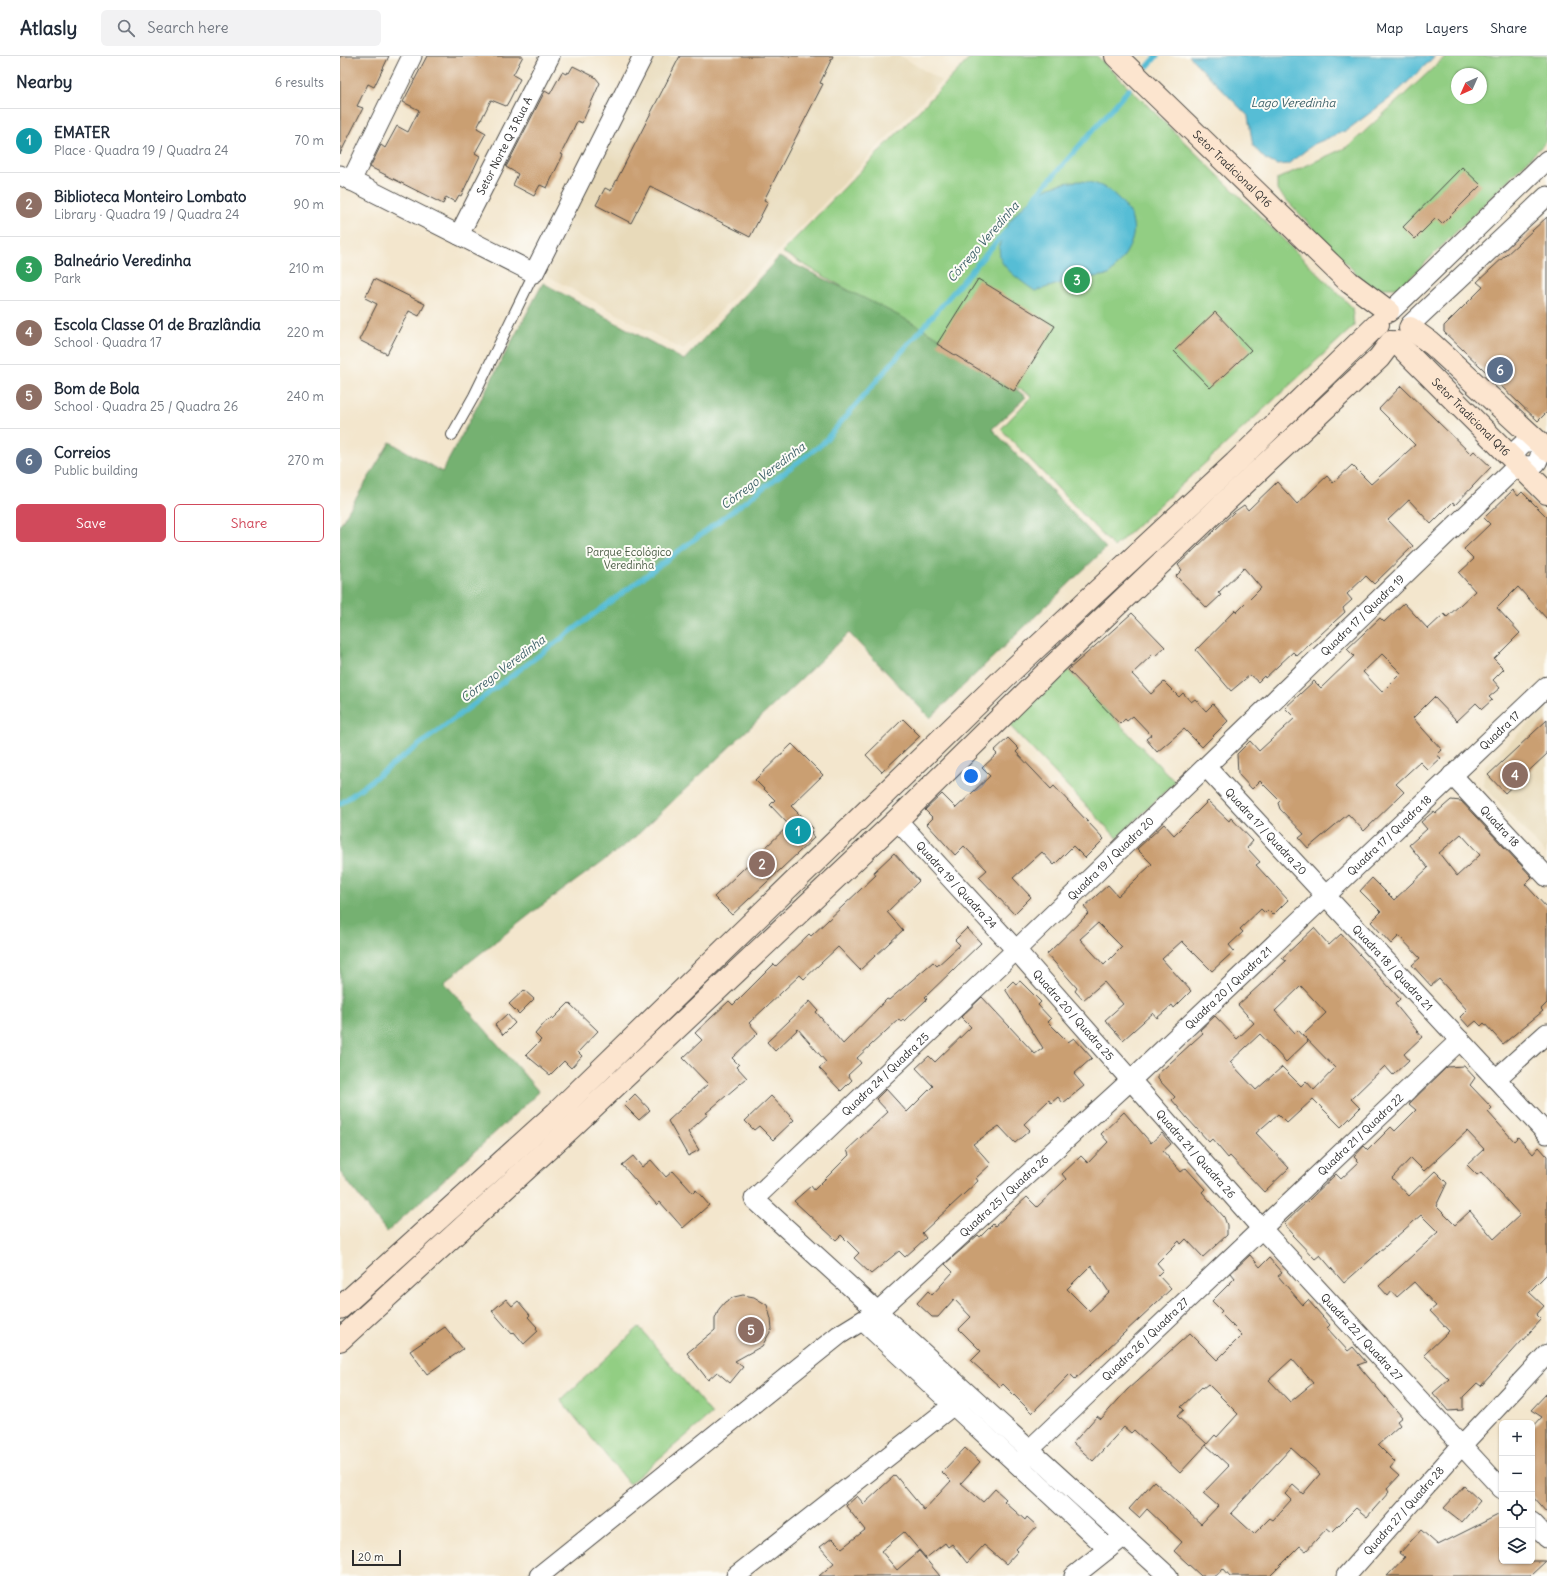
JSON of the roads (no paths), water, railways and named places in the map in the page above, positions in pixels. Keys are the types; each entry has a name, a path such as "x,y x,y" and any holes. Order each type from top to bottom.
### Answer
{"street":[{"path":"412,56 346,178 534,273 642,56"},
{"name":"Setor Norte Q 3 Rua A","path":"459,235 550,56"},
{"name":"Setor Tradicional Q16","path":"1116,56 1384,316 1404,313 1402,334 1518,464 1547,492"},
{"path":"340,1340 564,1120 1008,675 1211,485 1547,160"},
{"path":"340,1308 564,1120 898,820 1051,668 1227,500 1379,358 1402,334 1544,199 1545,187 1541,182 1534,179 1522,184"},
{"path":"1447,256 1460,250 1467,253 1472,262 1465,275"},
{"path":"1384,316 1379,332 1384,338 1402,334 1432,344 1545,445"},
{"path":"1518,464 1515,452 1522,443 1528,441 1545,445"},
{"name":"Quadra 17 / Quadra 19","path":"1206,767 1518,464"},
{"path":"1211,485 1209,493 1213,498 1219,501 1227,500"},
{"path":"1034,651 1034,657 1037,664 1043,667 1051,668"},
{"path":"1008,675 1016,674 1023,677 1025,681 1025,694"},
{"name":"Quadra 17","path":"1452,775 1547,686"},
{"name":"Quadra 17 / Quadra 20","path":"1206,767 1325,895"},
{"name":"Quadra 19 / Quadra 20","path":"1016,950 1206,767"},
{"name":"Quadra 18","path":"1452,775 1547,877"},
{"name":"Quadra 17 / Quadra 18","path":"1325,895 1452,775"},
{"name":"Quadra 19 / Quadra 24","path":"898,820 1016,950"},
{"name":"Quadra 18 / Quadra 21","path":"1325,895 1460,1040"},
{"name":"Quadra 20 / Quadra 21","path":"1130,1081 1325,895"},
{"name":"Quadra 20 / Quadra 25","path":"1016,950 1130,1081"},
{"name":"Quadra 24 / Quadra 25","path":"870,1316 754,1198 1016,950"},
{"path":"1496,1079 1547,1033"},
{"path":"1460,1040 1547,1134"},
{"name":"Quadra 21 / Quadra 22","path":"1261,1228 1460,1040"},
{"name":"Quadra 21 / Quadra 26","path":"1130,1081 1261,1228"},
{"name":"Quadra 25 / Quadra 26","path":"539,1576 839,1335 870,1316 1130,1081"},
{"name":"Quadra 22 / Quadra 27","path":"1261,1228 1499,1486"},
{"name":"Quadra 26 / Quadra 27","path":"1025,1458 1261,1228"},
{"path":"870,1316 968,1394 1108,1549"},
{"path":"870,1316 952,1406 1025,1458 1124,1536 1168,1576"},
{"name":"Quadra 27 / Quadra 28","path":"1346,1576 1462,1445 1547,1354"},
{"path":"736,1576 968,1394"},
{"path":"1535,1525 1547,1538"},
{"path":"1074,1576 1124,1536"}],"lane":[{"path":"452,435 474,396 534,273"}],"water":[{"name":"Lago Veredinha","path":"1189,56 1435,56 1393,96 1347,130 1314,144 1288,164 1277,165 1265,159 1253,146 1248,116"},
{"path":"1080,181 1096,184 1105,188 1114,194 1127,208 1132,218 1134,228 1133,237 1129,247 1109,275 1072,280 1035,291 1016,277 1003,264 999,249 1001,238 1013,217 1031,199 1050,187"}],"waterway":[{"name":"Córrego Veredinha","path":"1148,66 1157,56"},
{"name":"Córrego Veredinha","path":"1033,199 1129,89"},
{"name":"Córrego Veredinha","path":"340,804 822,444 1006,231"}],"place":[{"name":"Balneário Veredinha","path":"1077,280"},
{"name":"Correios","path":"1500,370"},
{"name":"Escola Classe 01 de Brazlândia","path":"1515,775"},
{"name":"EMATER","path":"798,831"},
{"name":"Biblioteca Monteiro Lombato","path":"762,864"},
{"name":"Bom de Bola","path":"751,1330"}],"park label":[{"name":"Parque Ecológico Veredinha","path":"629,558"}]}
